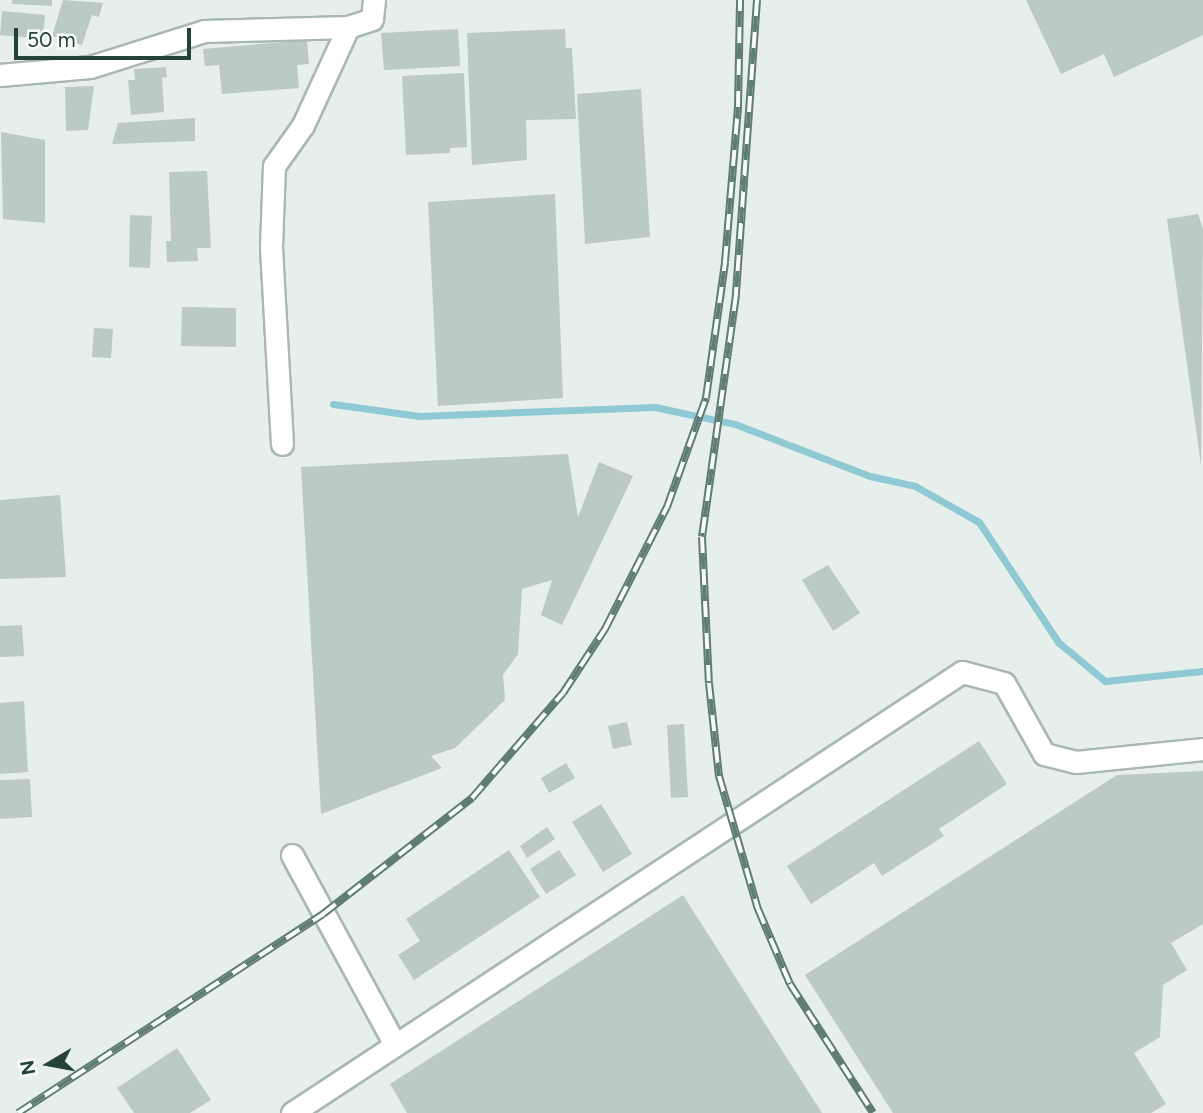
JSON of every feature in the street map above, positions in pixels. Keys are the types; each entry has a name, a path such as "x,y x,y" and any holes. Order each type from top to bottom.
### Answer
{"street":[{"path":"0,75 90,67 204,31 348,27 372,19 374,0"},
{"path":"282,444 271,247 274,166 303,125 348,27"},
{"path":"292,1113 962,672 1004,683 1044,754 1076,762 1203,749"},
{"path":"292,855 395,1045"}],"building":[{"path":"12,0 52,0 52,6 12,4"},
{"path":"63,0 103,3 99,17 92,15 82,45 52,36"},
{"path":"1026,0 1203,0 1203,35 1114,77 1104,54 1061,74"},
{"path":"2,11 45,15 43,39 0,35"},
{"path":"458,29 460,66 384,70 381,33"},
{"path":"565,29 566,48 572,48 576,119 526,120 527,160 472,165 467,33"},
{"path":"307,40 309,64 297,65 299,88 222,94 219,65 205,66 203,49"},
{"path":"166,67 167,77 162,78 164,112 131,115 128,80 135,80 134,69"},
{"path":"464,73 467,147 450,148 450,153 406,155 402,76"},
{"path":"94,86 88,130 66,131 65,87"},
{"path":"641,89 650,237 585,244 577,94"},
{"path":"195,118 195,141 112,144 118,123"},
{"path":"1,132 45,140 45,223 3,219"},
{"path":"207,171 211,248 197,248 198,261 167,262 166,241 171,241 169,172"},
{"path":"555,194 563,398 438,406 428,202"},
{"path":"1198,214 1203,229 1201,466 1167,219"},
{"path":"130,215 152,216 150,268 129,267"},
{"path":"182,307 236,308 236,347 181,346"},
{"path":"94,328 113,329 111,358 92,357"},
{"path":"568,454 578,517 599,462 633,476 562,625 541,615 552,580 522,589 518,654 503,675 505,700 455,748 431,756 442,768 321,814 301,467"},
{"path":"60,495 66,577 0,579 0,500"},
{"path":"828,565 860,613 833,631 802,580"},
{"path":"22,625 24,656 0,657 0,626"},
{"path":"24,701 28,772 0,774 0,703"},
{"path":"627,722 632,745 613,749 608,726"},
{"path":"684,724 688,797 671,798 667,725"},
{"path":"979,741 1007,784 939,829 944,836 882,876 874,863 811,904 787,866"},
{"path":"566,763 575,778 549,793 541,778"},
{"path":"1203,771 1203,924 1171,943 1187,970 1163,985 1160,1037 1134,1053 1166,1104 1151,1113 893,1113 805,975 1117,775"},
{"path":"30,779 32,817 0,819 0,780"},
{"path":"601,804 632,854 603,872 572,822"},
{"path":"547,827 555,839 527,858 520,846"},
{"path":"509,850 540,897 414,980 398,955 420,941 406,919"},
{"path":"559,850 576,875 546,894 530,869"},
{"path":"683,895 822,1113 407,1113 390,1084"},
{"path":"177,1048 211,1100 190,1113 134,1113 117,1088"}],"waterway":[{"path":"333,404 419,416 655,407 735,424 870,476 915,486 979,522 1058,642 1105,681 1203,671"}],"railway":[{"path":"18,1113 323,914 472,798 563,693 605,629 667,507 706,398 725,262 738,107 740,0"},
{"path":"757,0 736,295 702,537 709,683 719,776 758,909 790,984 873,1113"}]}
